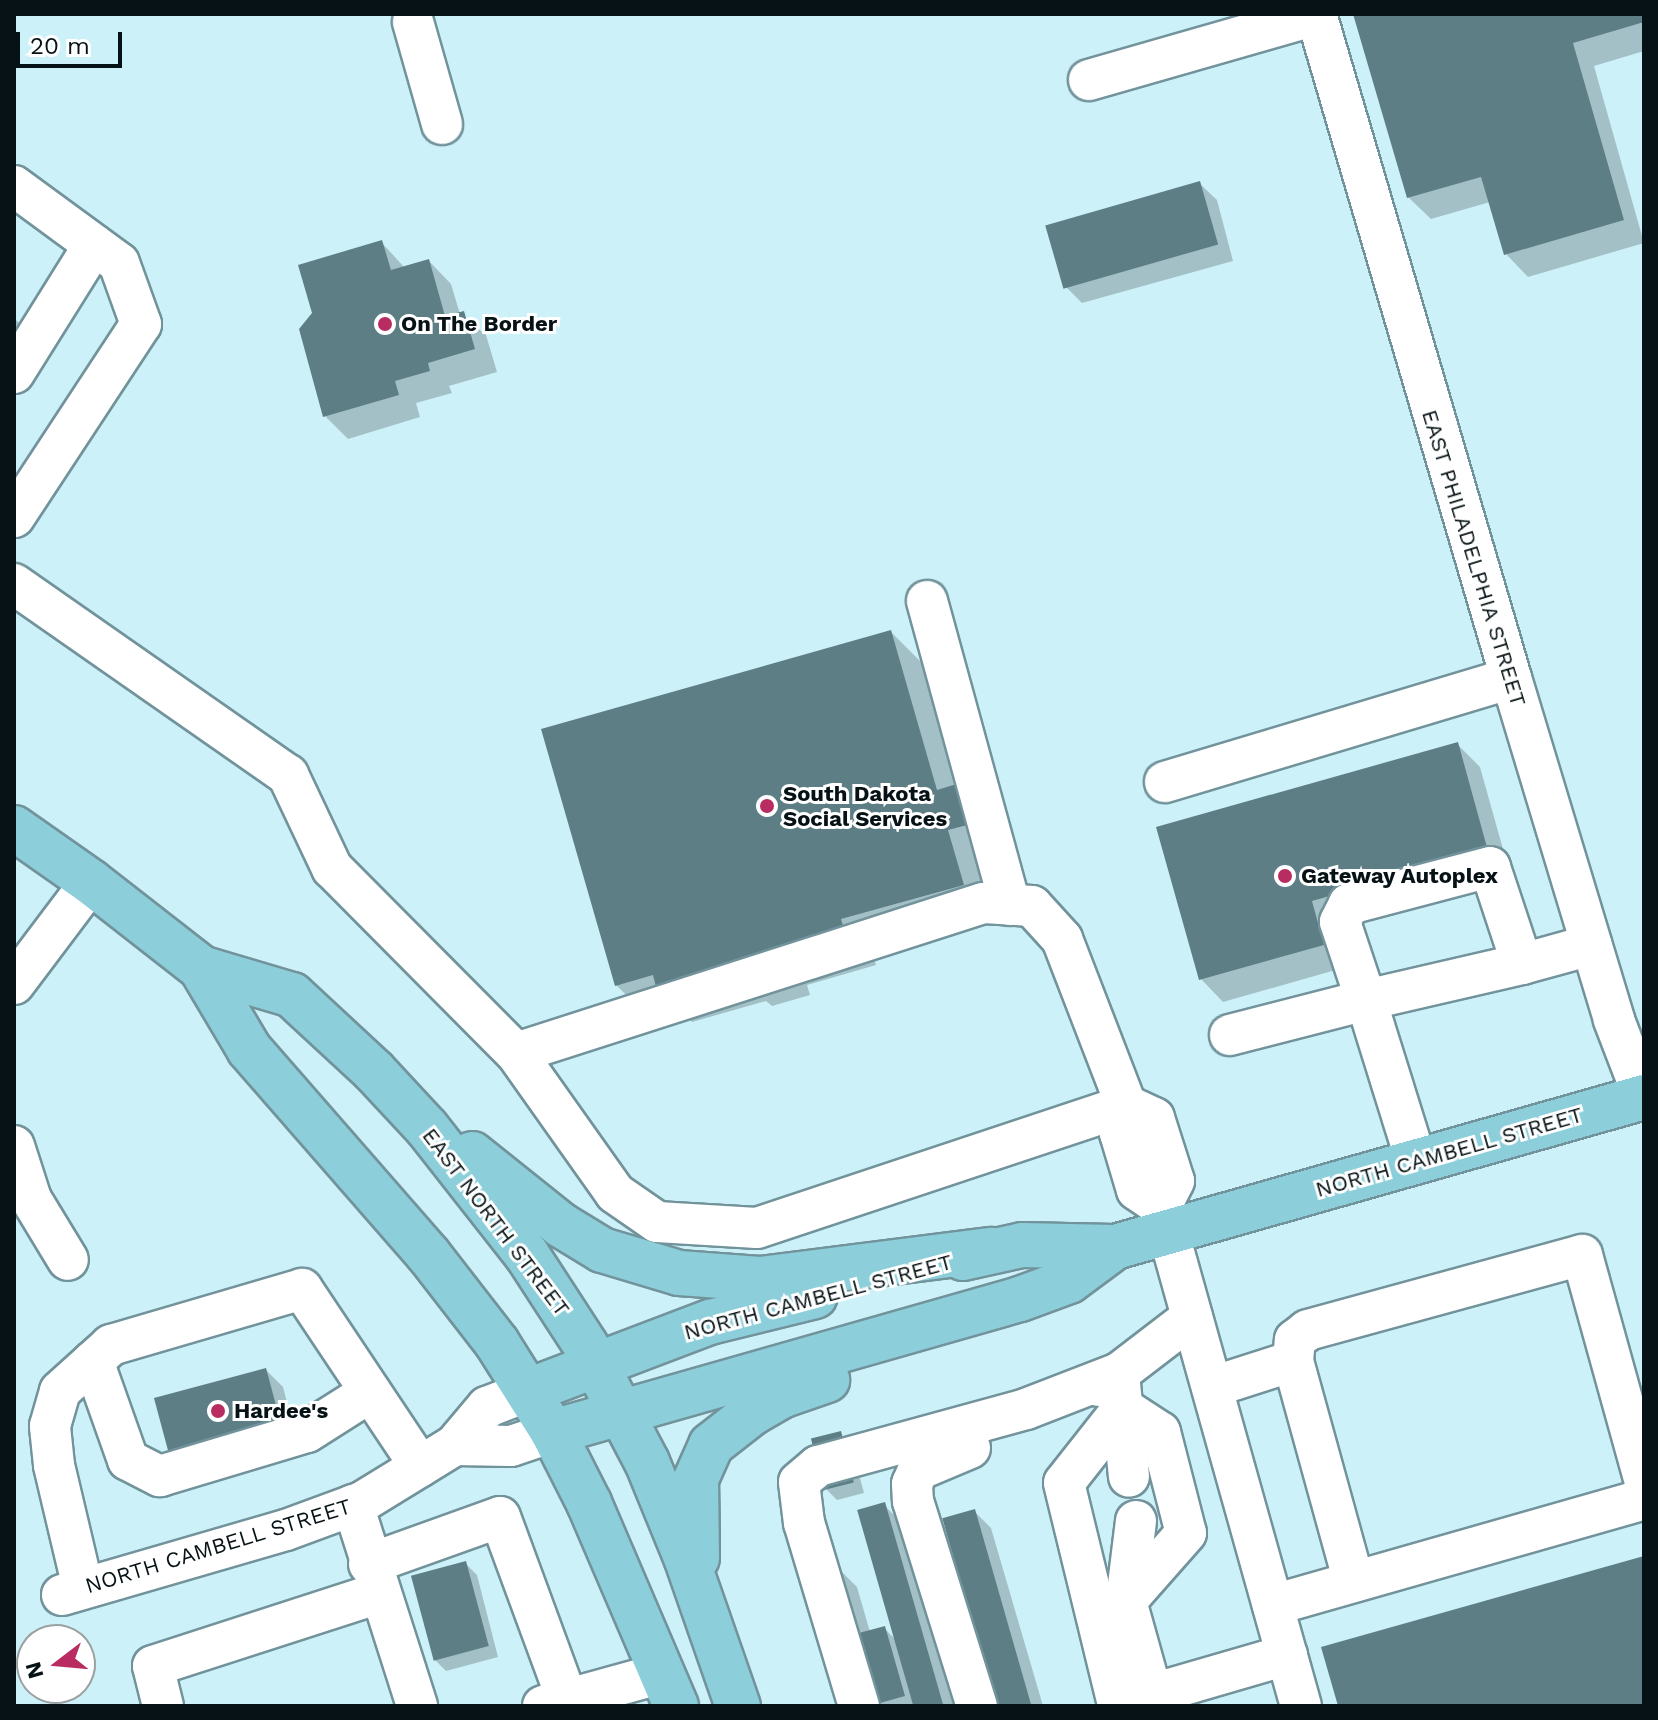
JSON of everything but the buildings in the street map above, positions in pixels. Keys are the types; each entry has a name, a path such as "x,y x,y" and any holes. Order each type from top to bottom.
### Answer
{"main road":[{"name":"EAST NORTH STREET","path":"14,828 91,882 201,968 249,1049 428,1254 497,1343 553,1432 614,1557 670,1690"},
{"name":"EAST NORTH STREET","path":"201,968 292,995 374,1071 427,1128 509,1231 566,1314 647,1462 699,1593 738,1706"},
{"path":"374,1071 561,1225 602,1250 646,1266 706,1277 760,1279 991,1250"},
{"name":"NORTH CAMBELL STREET","path":"553,1432 922,1329 1069,1281 1115,1247 1165,1219 1416,1161 1644,1097"},
{"name":"NORTH CAMBELL STREET","path":"528,1391 710,1322 991,1250 1022,1245 1115,1247"},
{"path":"699,1593 696,1479 711,1445 740,1421 781,1396 862,1368 922,1329"}],"street":[{"path":"1089,80 1316,14"},
{"name":"EAST PHILADELPHIA STREET","path":"1316,14 1416,365 1591,945 1614,1020 1644,1097"},
{"path":"413,22 442,124"},
{"path":"14,186 119,263 141,324 15,514"},
{"path":"14,373 94,245"},
{"path":"14,584 288,775 332,868 516,1053 615,1193 657,1222 757,1228 1126,1105"},
{"path":"927,601 1010,905"},
{"path":"1165,782 1511,678"},
{"path":"1416,1161 1340,922 1349,904 1490,867 1522,964"},
{"path":"14,984 91,882"},
{"path":"516,1053 984,903 1032,906 1062,939 1126,1105 1120,1133 1137,1190 1165,1219 1301,1706"},
{"path":"1230,1035 1591,945"},
{"path":"14,1146 31,1199 68,1260"},
{"path":"1354,1582 1293,1361 1295,1340 1308,1330 1582,1255 1644,1479"},
{"path":"370,1392 307,1432 160,1476 128,1460 93,1361 111,1345 302,1289 420,1466"},
{"path":"1192,1317 1121,1391 1064,1483 1118,1704 1287,1655"},
{"name":"NORTH CAMBELL STREET","path":"93,1361 60,1391 50,1426 73,1591 286,1530 353,1505 455,1445 487,1407 528,1391"},
{"path":"1212,1387 1293,1361"},
{"path":"1121,1391 1129,1477"},
{"path":"1121,1391 1160,1432 1186,1533 1126,1601"},
{"path":"859,1706 804,1523 799,1482 818,1466 1026,1409 1121,1391"},
{"path":"977,1706 913,1501 912,1484 918,1470 934,1460 1007,1435 1057,1411 1121,1391"},
{"name":"NORTH CAMBELL STREET","path":"455,1445 511,1446 553,1432"},
{"path":"1273,1605 1644,1499"},
{"path":"353,1505 417,1706"},
{"path":"163,1706 153,1666 374,1578 500,1517 555,1703 670,1690"},
{"path":"1136,1521 1126,1601 1152,1694"}],"place":[{"name":"On The Border","path":"385,324"},
{"name":"South Dakota Social Services","path":"767,806"},
{"name":"Gateway Autoplex","path":"1285,876"},
{"name":"Hardee's","path":"218,1411"}]}
